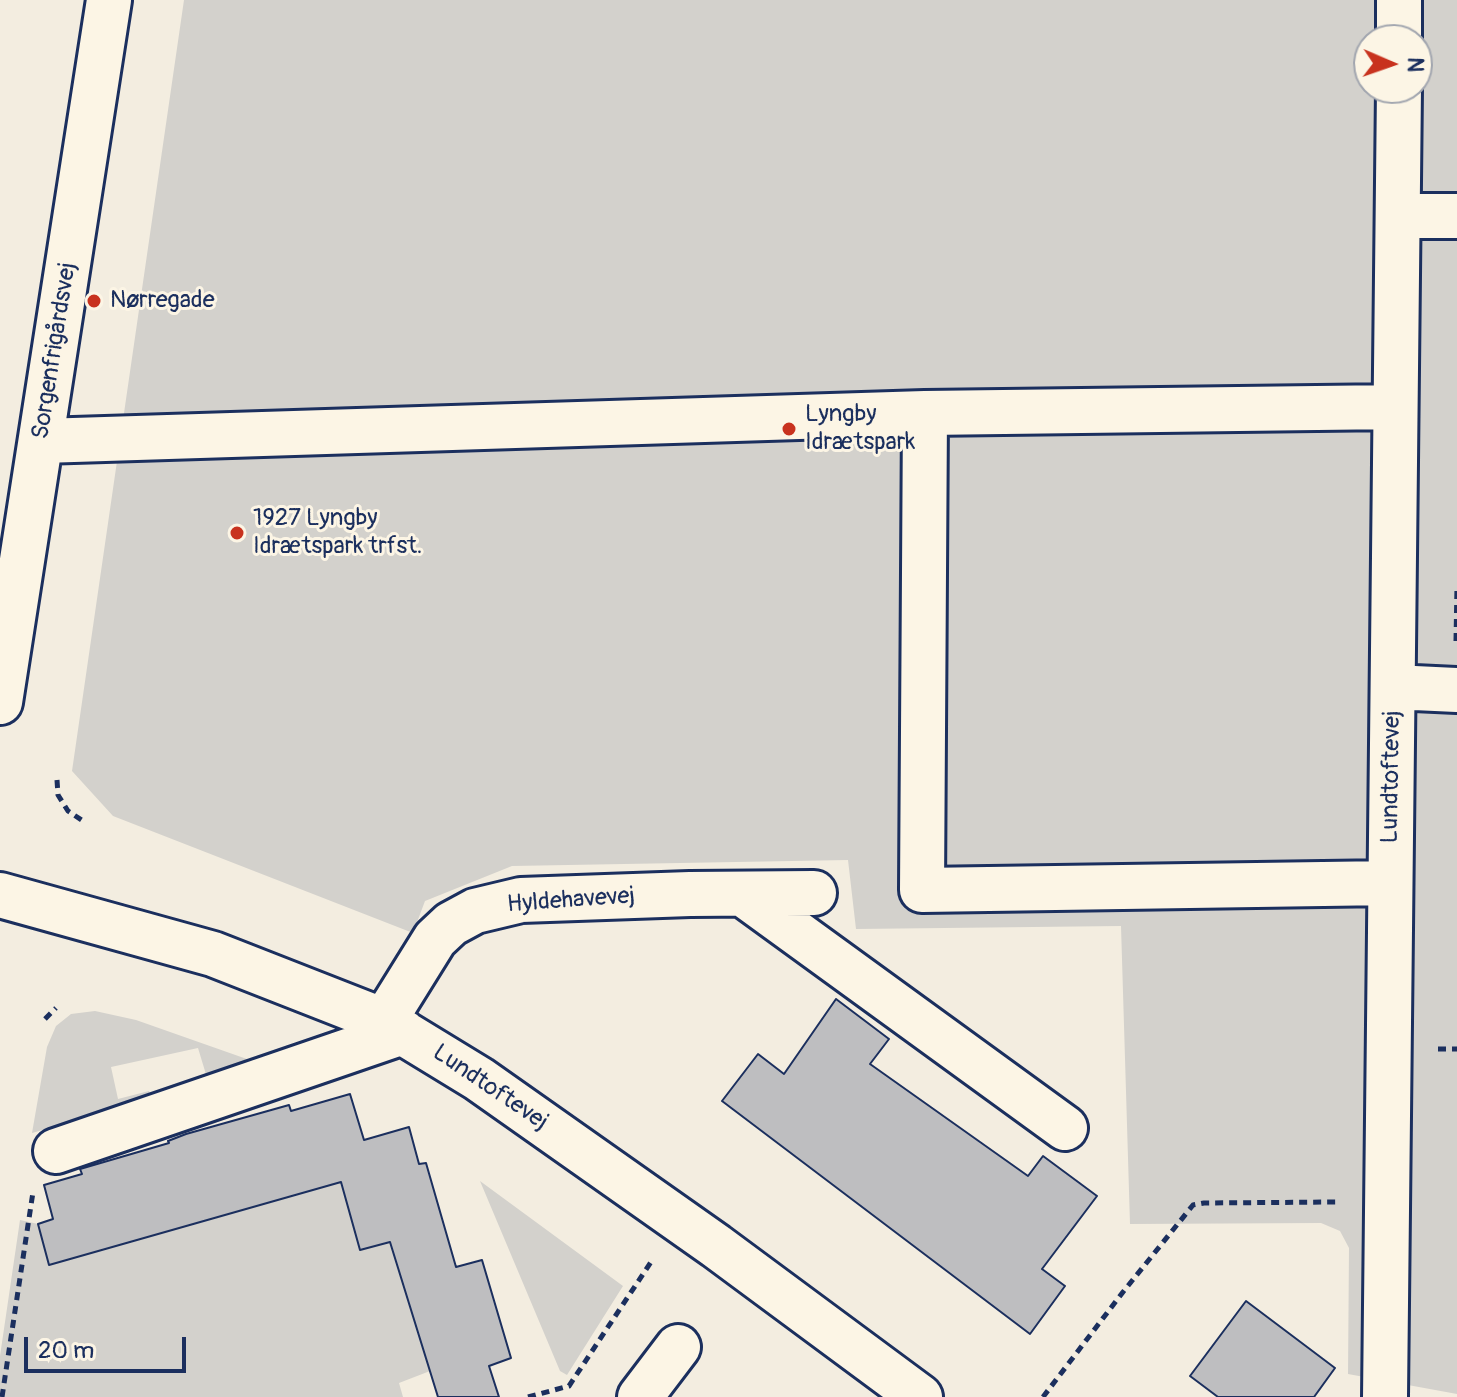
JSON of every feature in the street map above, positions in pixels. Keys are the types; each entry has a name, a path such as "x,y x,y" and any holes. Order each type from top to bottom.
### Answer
{"street":[{"name":"Sorgenfrigårdsvej","path":"0,702 109,0"},
{"path":"1399,0 1399,24"},
{"name":"Lundtoftevej","path":"1385,1397 1399,104"},
{"path":"1398,216 1457,216"},
{"path":"42,441 925,413 1395,407"},
{"path":"925,413 922,890 1390,883"},
{"path":"1393,687 1457,690"},
{"name":"Hyldehavevej","path":"393,1027 435,939 451,924 475,911 521,900 814,893"},
{"path":"743,894 1065,1128"},
{"name":"Lundtoftevej","path":"0,895 213,954 393,1027 454,1061 920,1397"},
{"path":"56,1151 393,1027"},
{"path":"640,1397 678,1347"}],"path":[{"path":"1457,586 1457,642"},
{"path":"57,780 58,795 68,811 83,821"},
{"path":"45,1019 56,1008"},
{"path":"2,1397 36,1168 56,1151"},
{"path":"1043,1397 1193,1205 1387,1202"},
{"path":"528,1397 569,1386 634,1284 681,1222"}],"shaded area":[{"name":"Lyngby Idrætspark","path":"184,0 1457,0 1457,1394 1348,1374 1349,1248 1340,1231 1321,1223 1130,1224 1121,926 856,929 848,860 512,866 425,901 413,933 113,816 72,771"},
{"path":"95,1011 136,1020 261,1064 208,1081 198,1048 111,1067 118,1099 149,1091 152,1099 32,1133 47,1047 56,1026 71,1014"},
{"path":"480,1181 623,1286 567,1375 560,1371"},
{"path":"341,1182 360,1250 439,1227 430,1371 399,1383 403,1397 0,1397 0,1356 20,1220 38,1224 49,1265"}],"building":[{"path":"836,999 889,1039 870,1064 1028,1176 1043,1156 1097,1196 1042,1269 1065,1286 1030,1334 722,1101 758,1054 784,1074"},
{"path":"350,1094 364,1140 409,1127 419,1164 426,1163 456,1267 482,1260 511,1358 489,1366 499,1397 438,1397 390,1242 360,1250 341,1182 49,1265 38,1224 53,1219 44,1185 82,1174 80,1169 169,1143 186,1134 289,1105 291,1111"},
{"path":"1246,1301 1335,1368 1314,1397 1218,1397 1190,1376"}],"place":[{"name":"Nørregade","path":"94,301"},
{"name":"Lyngby Idrætspark","path":"789,429"},
{"name":"1927 Lyngby Idrætspark trfst.","path":"237,533"}]}
